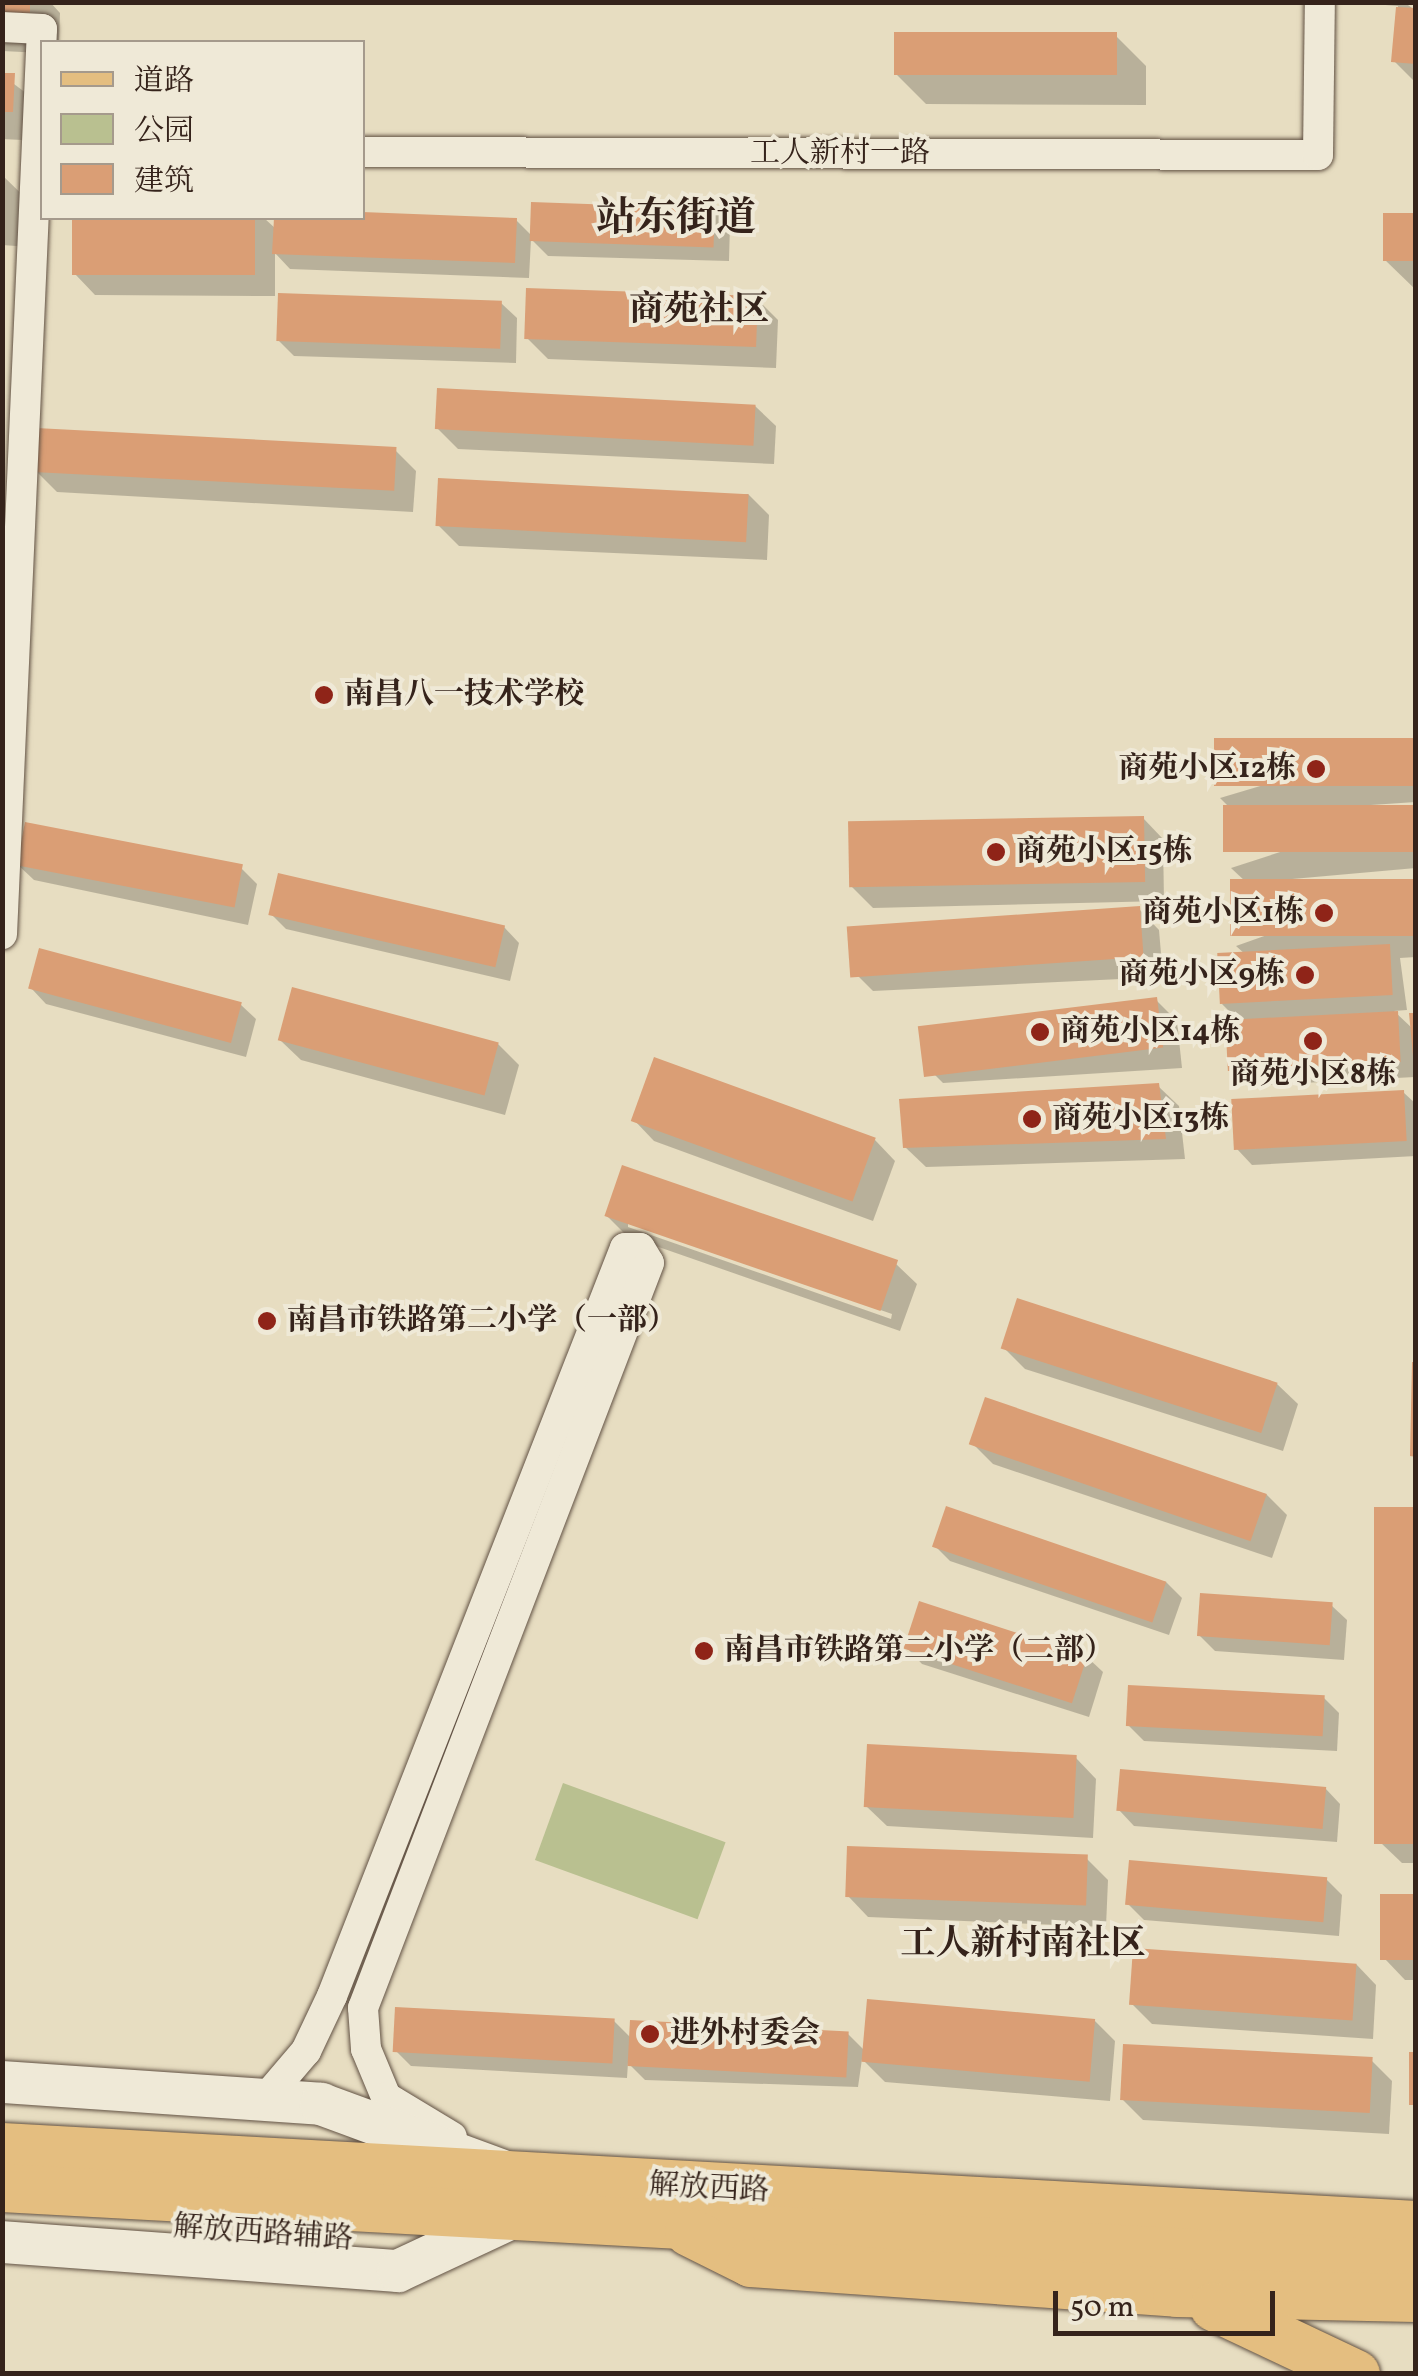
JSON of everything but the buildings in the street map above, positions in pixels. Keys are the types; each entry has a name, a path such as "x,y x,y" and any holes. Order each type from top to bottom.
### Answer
{"main road":[{"name":"解放西路","path":"2,2147 519,2196 675,2224 1416,2266"},
{"name":"解放西路","path":"2,2188 519,2196 1416,2225"},
{"path":"675,2224 751,2263 1178,2294 1416,2298"},
{"path":"1178,2294 1356,2374"}],"street":[{"name":"工人新村一路","path":"365,152 1318,155 1320,2"},
{"path":"2,27 42,29 42,40"},
{"path":"2,934 40,111"},
{"path":"265,2099 306,2051 332,1996 625,1248 640,1248 649,1263 363,2008 366,2049 386,2097 519,2196"},
{"path":"2,2082 265,2099 377,2118 519,2196"},
{"path":"2,2138 519,2196"},
{"path":"2,2242 398,2271 519,2196"},
{"name":"解放西路辅路","path":"2,2216 395,2243 519,2196"}],"green space":[{"path":"563,1783 726,1842 698,1919 535,1860"}],"place":[{"name":"南昌八一技术学校","path":"324,695"},
{"name":"商苑小区12栋","path":"1316,769"},
{"name":"商苑小区15栋","path":"996,852"},
{"name":"商苑小区1栋","path":"1324,913"},
{"name":"商苑小区9栋","path":"1305,975"},
{"name":"商苑小区14栋","path":"1040,1032"},
{"name":"商苑小区8栋","path":"1313,1041"},
{"name":"商苑小区13栋","path":"1032,1119"},
{"name":"南昌市铁路第二小学（一部）","path":"267,1321"},
{"name":"南昌市铁路第二小学（二部）","path":"704,1651"},
{"name":"进外村委会","path":"650,2034"}],"district":[{"name":"站东街道","path":"676,220"},
{"name":"商苑社区","path":"699,311"},
{"name":"工人新村南社区","path":"1023,1945"}]}
